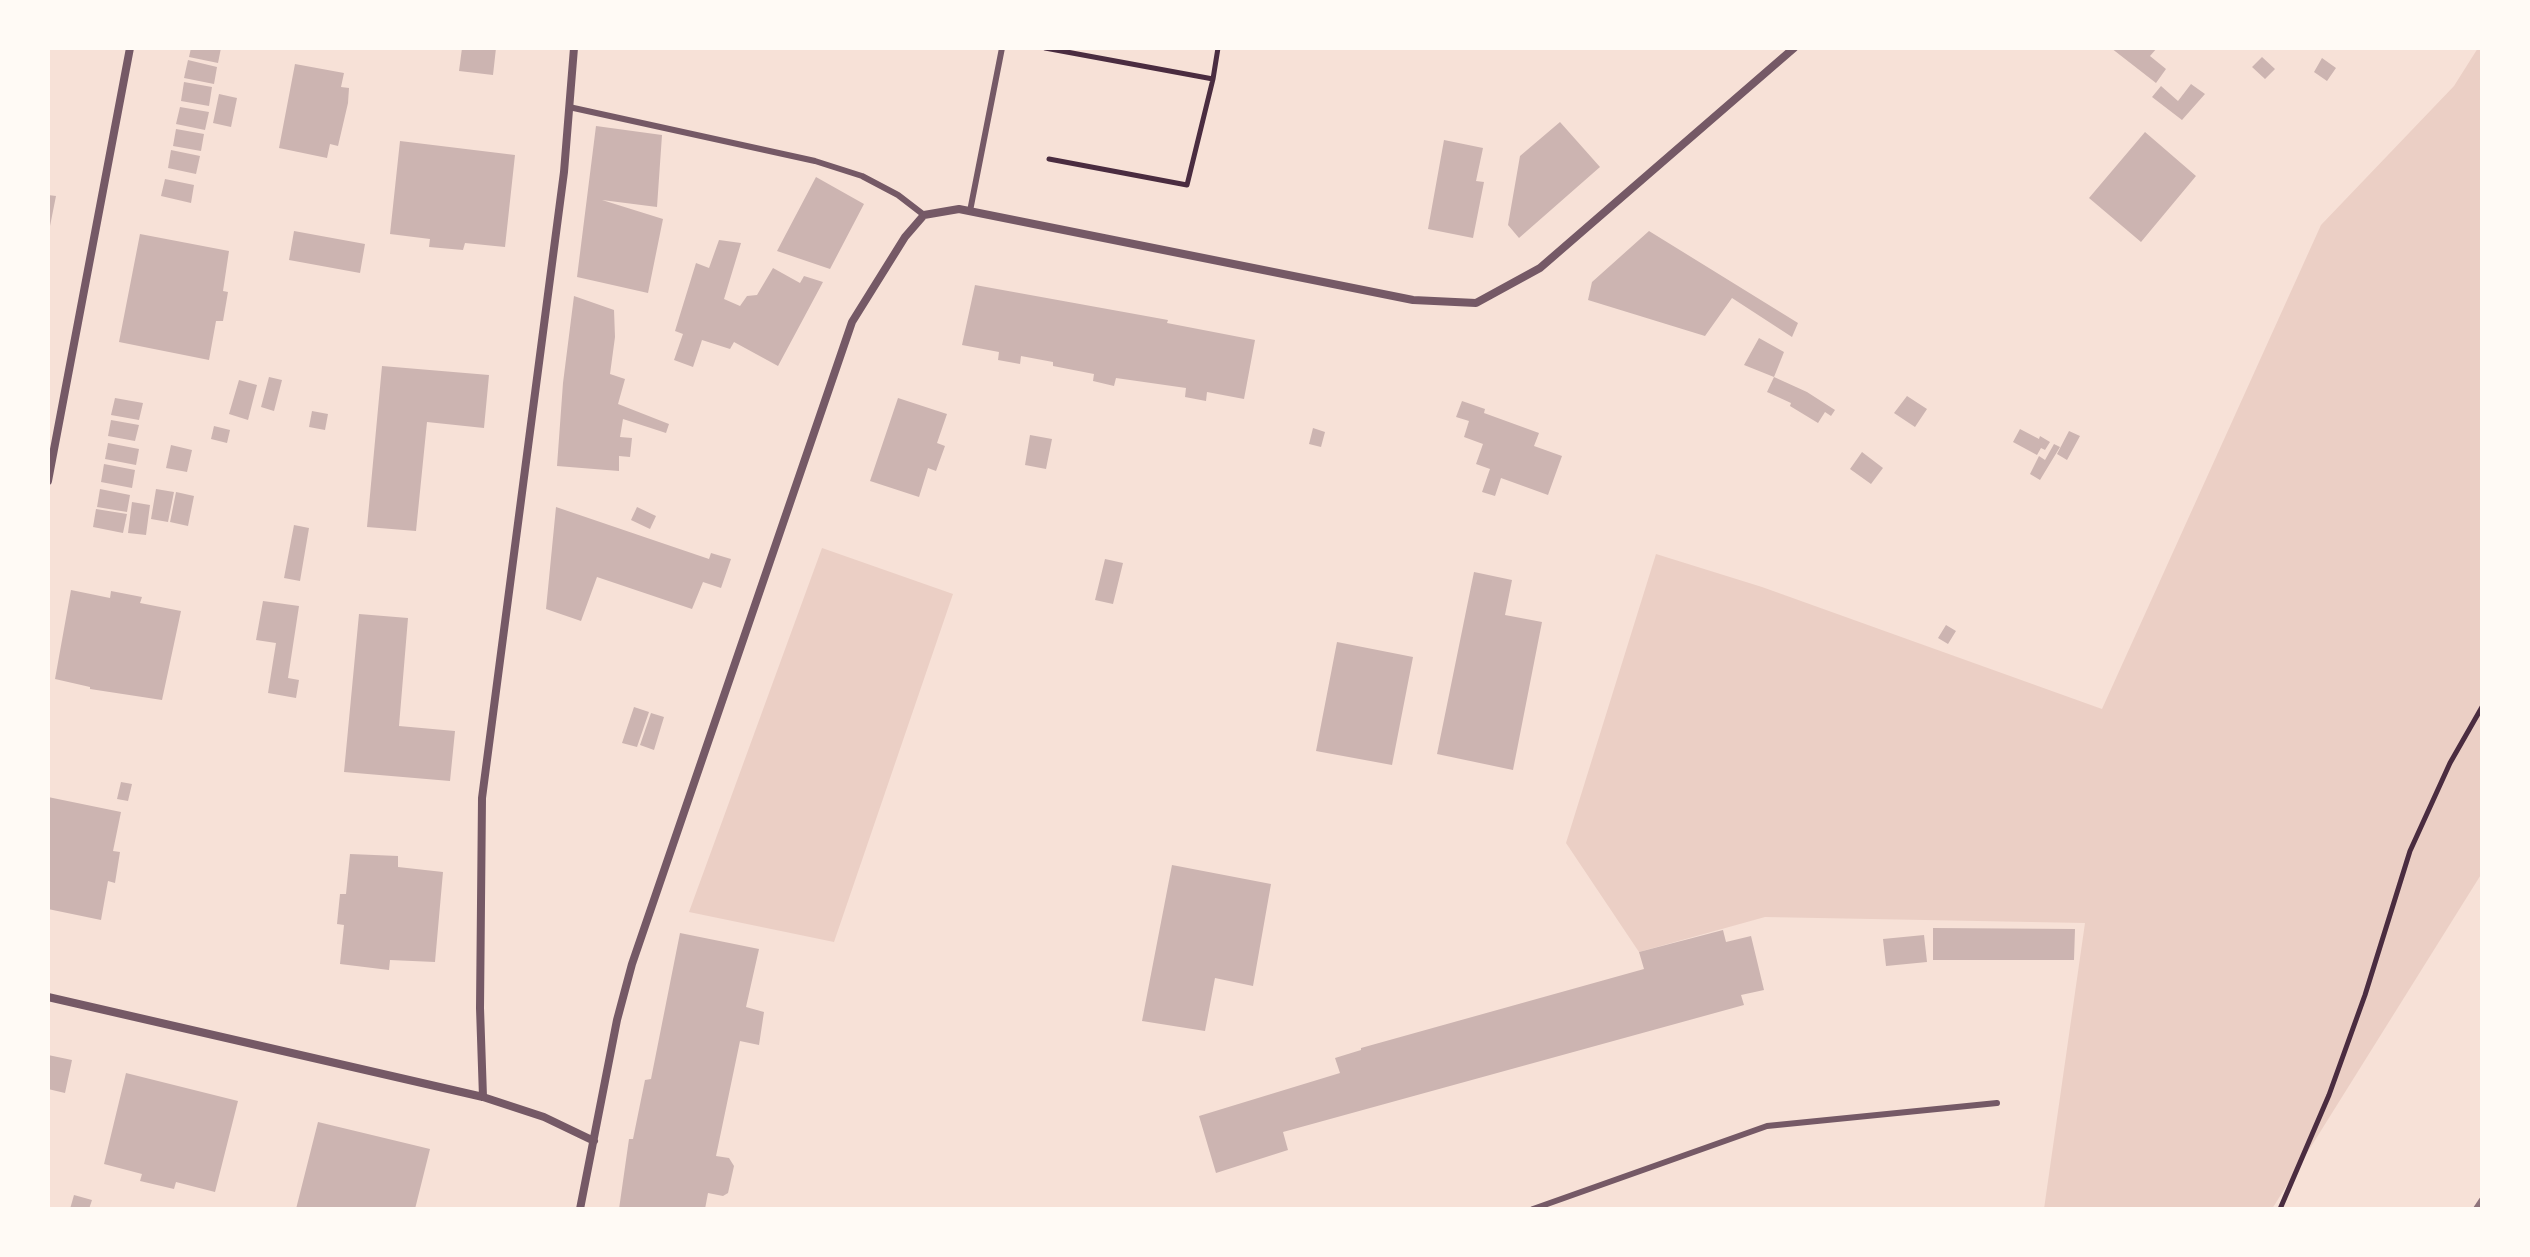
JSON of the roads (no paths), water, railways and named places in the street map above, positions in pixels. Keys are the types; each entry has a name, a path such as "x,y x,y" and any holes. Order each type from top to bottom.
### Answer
{"street":[{"path":"48,481 130,48"},
{"path":"483,1097 480,1008 482,798 564,172 574,48"},
{"path":"580,1209 617,1020 632,964 852,322 905,237 924,215 959,209 1413,300 1476,303 1540,268 1794,48"},
{"path":"48,997 483,1097 544,1117 594,1141"}],"lane":[{"path":"970,211 1002,48"},
{"path":"569,107 815,161 862,176 898,195 924,215"},
{"path":"1533,1209 1767,1126 1997,1103"}],"railway":[{"path":"2476,1209 2482,1200"}]}
